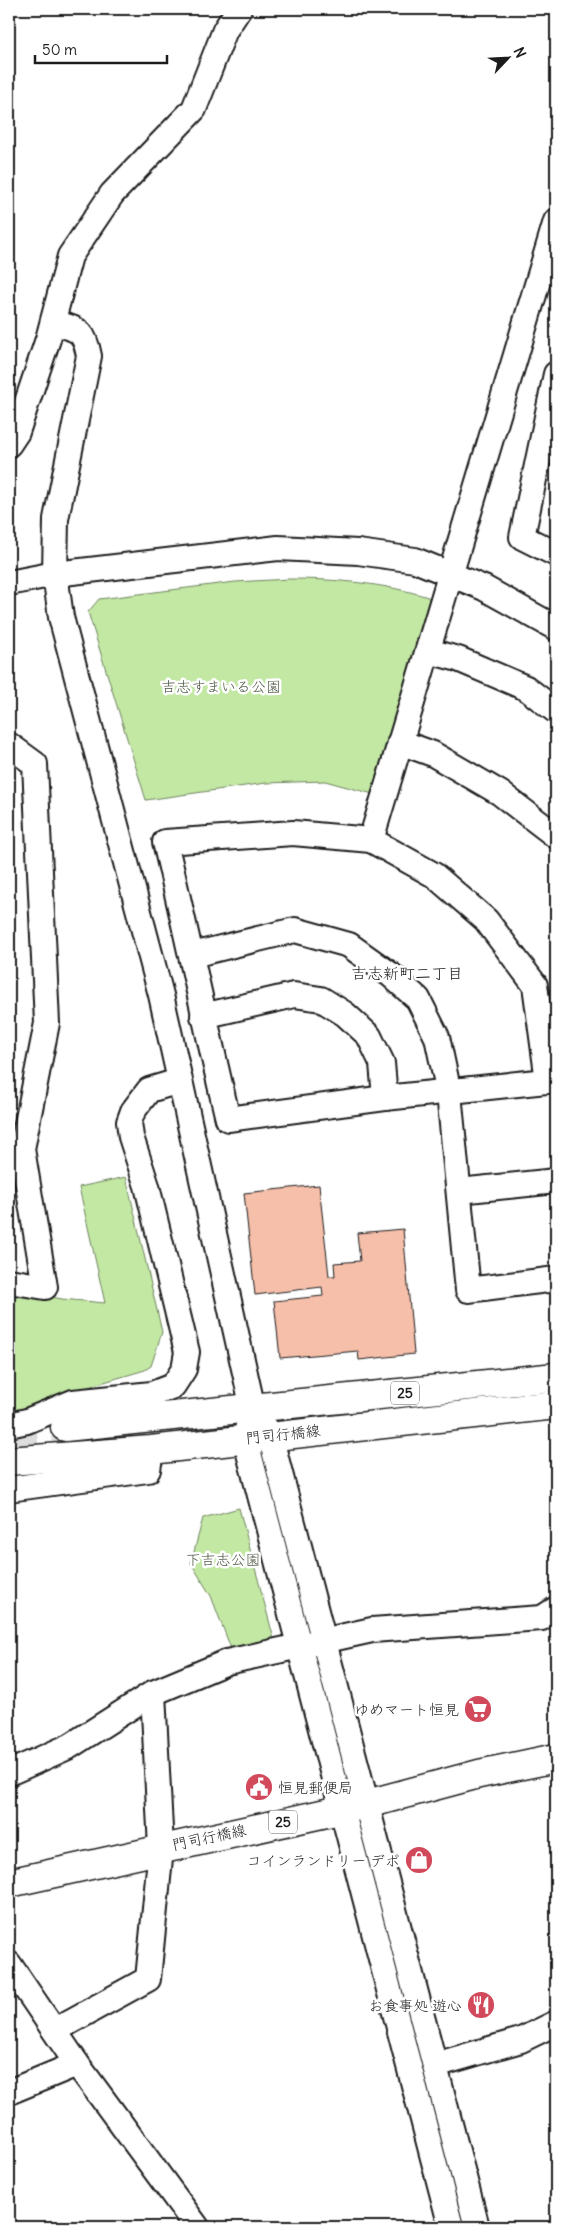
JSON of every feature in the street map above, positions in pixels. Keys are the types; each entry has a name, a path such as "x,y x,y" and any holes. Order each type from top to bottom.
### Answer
{"main road":[{"name":"門司行橋線","path":"65,1428 556,1377"},
{"name":"門司行橋線","path":"9,1461 151,1450 556,1404"},
{"name":"門司行橋線","path":"9,1883 354,1806 479,1774 556,1758"}],"street":[{"path":"9,444 17,432 53,322 70,256 112,194 194,109 225,30 239,9"},
{"path":"371,840 556,221"},
{"path":"53,322 77,330 86,338 89,356 56,519 55,574 61,617 162,995 179,1081 253,1409 298,1646 354,1806 435,2065 477,2227"},
{"path":"556,374 550,438 522,537 556,554"},
{"path":"9,583 55,574 278,548 358,552 415,560 484,588 556,628"},
{"path":"428,651 458,659 526,688 556,711"},
{"path":"400,742 433,754 500,793 556,836"},
{"path":"9,745 35,764 47,1023 22,1149 45,1287 9,1281"},
{"path":"293,833 371,840 434,875 486,920 535,985 552,1080 449,1093 385,1098 228,1119 203,1016 192,955 165,842 293,833"},
{"path":"192,955 295,930 349,945 391,975 418,1000 437,1037 449,1093 468,1290 556,1279"},
{"path":"203,1016 294,995 320,999 345,1014 369,1036 382,1063 385,1098"},
{"path":"9,1425 27,1421 73,1402 152,1394 173,1386 184,1369 187,1352 147,1186 131,1137 129,1122 132,1111 149,1090 179,1081"},
{"path":"459,1191 556,1181"},
{"path":"257,1437 323,1643 354,1806 451,2227"},
{"path":"9,1489 148,1470 151,1450"},
{"path":"9,1772 70,1746 153,1693 227,1662 298,1646 323,1643 372,1630 542,1618 556,1609"},
{"path":"54,2030 148,1980 161,1848 153,1693"},
{"path":"9,1964 77,2064 197,2227"},
{"path":"435,2065 522,2040 556,2023"},
{"path":"9,2092 77,2064"}],"green space":[{"name":"吉志すまいる公園","path":"289,579 341,581 394,588 428,597 431,603 373,794 325,781 266,783 146,800 88,612 99,599 235,582"},
{"path":"126,1177 162,1332 151,1366 145,1370 94,1385 9,1415 9,1289 62,1299 105,1303 79,1187"},
{"name":"下吉志公園","path":"239,1508 275,1643 233,1654 211,1596 191,1563 203,1518"}],"building":[{"path":"319,1185 329,1276 335,1276 334,1263 360,1261 357,1233 403,1229 414,1354 359,1360 358,1351 280,1358 274,1301 323,1296 322,1287 255,1295 244,1193"}],"tunnel":[{"path":"9,1432 65,1427"}],"place":[{"name":"ゆめマート恒見","path":"478,1709"},
{"name":"恒見郵便局","path":"259,1787"},
{"name":"コインランドリー デポ","path":"419,1860"},
{"name":"お食事処 遊心","path":"481,2005"}],"district":[{"name":"吉志新町二丁目","path":"407,973"}]}
